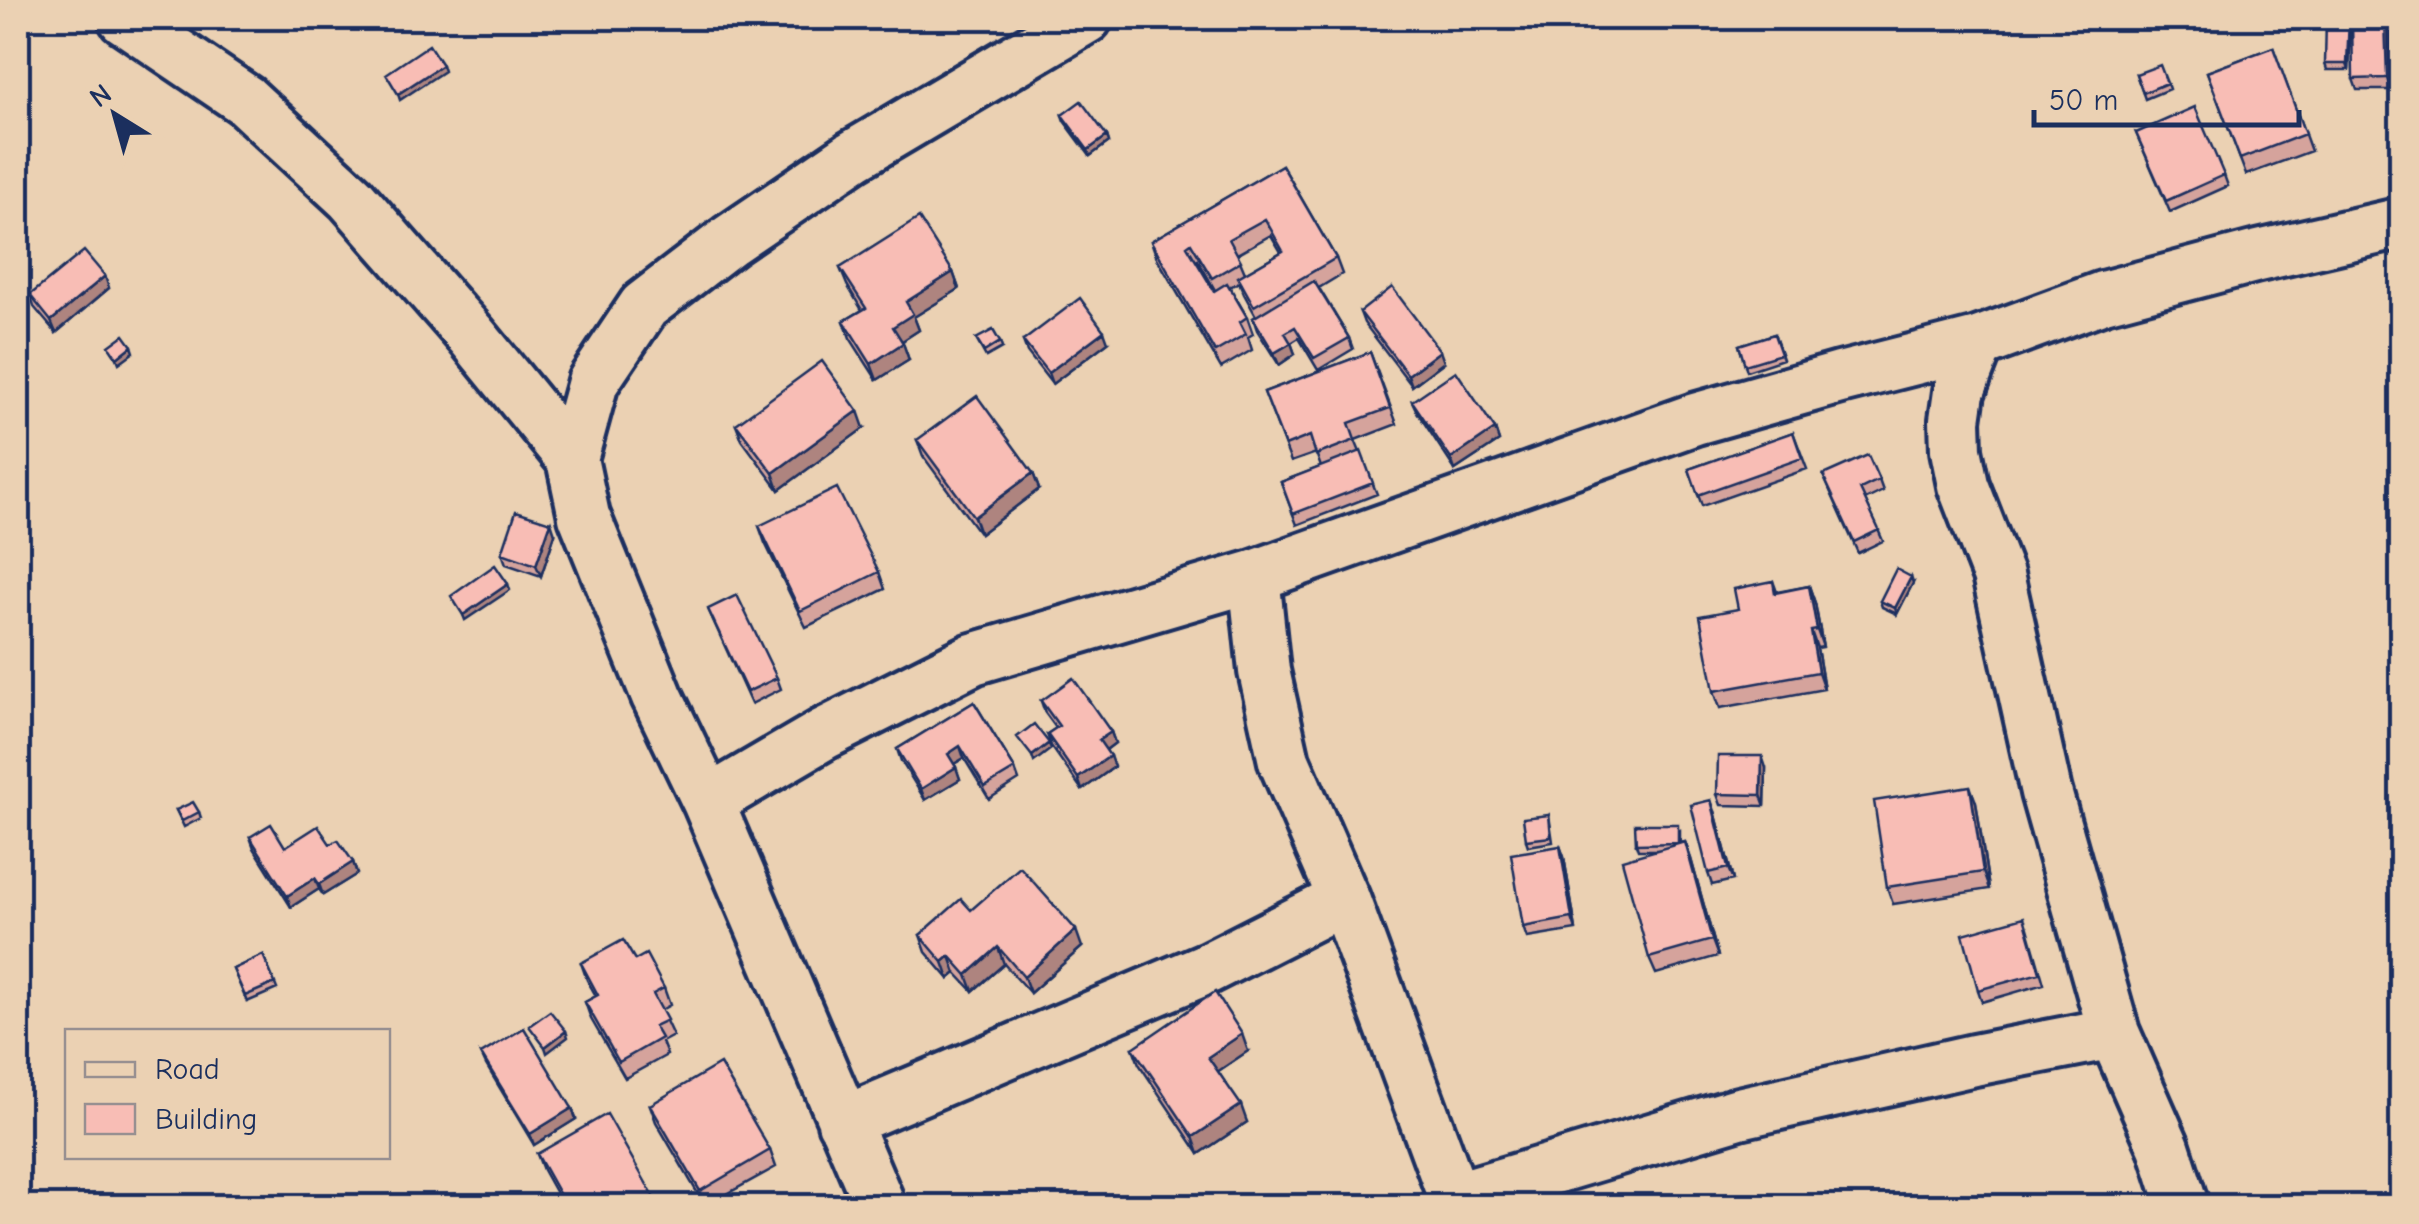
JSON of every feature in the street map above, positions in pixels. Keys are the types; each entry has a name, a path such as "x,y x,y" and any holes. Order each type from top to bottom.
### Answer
{"street":[{"path":"124,18 245,100 351,198 471,335 572,459"},
{"path":"880,1206 708,802 658,696 584,516 572,459 593,382 644,306 730,240 852,156 1086,18"},
{"path":"708,802 824,734 973,659 1254,576 1695,418 1978,343 2103,297 2402,223"},
{"path":"1978,343 1959,392 1955,420 1956,450 1964,485 1998,574 2046,792 2114,1033 2164,1148 2184,1206"},
{"path":"1254,576 1264,671 1284,761 1344,899 1456,1202 1739,1113 2114,1033"},
{"path":"844,1122 1208,968 1344,899"}],"building":[{"path":"2326,18 2349,18 2347,64 2325,64"},
{"path":"2352,18 2385,18 2387,78 2353,79"},
{"path":"429,45 442,65 398,94 386,74"},
{"path":"2273,47 2305,134 2240,159 2207,72"},
{"path":"2160,65 2167,83 2143,93 2136,74"},
{"path":"1081,101 1107,136 1088,150 1062,115"},
{"path":"2195,107 2224,175 2166,201 2136,133"},
{"path":"1282,165 1336,258 1254,306 1238,277 1283,251 1265,219 1229,239 1241,261 1212,278 1191,243 1187,246 1214,291 1227,283 1247,317 1240,322 1246,334 1215,352 1151,241"},
{"path":"919,218 953,272 906,302 913,314 893,327 903,343 871,364 844,321 866,308 840,268"},
{"path":"84,251 105,276 51,321 30,295"},
{"path":"1314,281 1349,338 1314,358 1295,327 1285,333 1291,343 1274,353 1253,318"},
{"path":"1392,287 1440,351 1408,375 1360,312"},
{"path":"1080,298 1104,331 1048,373 1023,341"},
{"path":"993,330 1000,342 984,352 976,339"},
{"path":"1774,334 1781,354 1745,365 1739,345"},
{"path":"124,335 132,346 117,358 109,346"},
{"path":"1370,352 1390,408 1349,423 1355,440 1316,455 1310,436 1285,446 1264,392"},
{"path":"822,361 858,411 773,473 736,424"},
{"path":"1456,371 1495,429 1451,459 1412,401"},
{"path":"977,396 1033,473 974,517 917,440"},
{"path":"1793,432 1802,458 1698,495 1689,469"},
{"path":"1361,451 1373,483 1293,514 1281,482"},
{"path":"1868,455 1879,480 1860,489 1879,530 1854,542 1823,475"},
{"path":"837,488 879,572 800,611 759,526"},
{"path":"516,511 551,522 536,565 502,553"},
{"path":"495,565 508,584 463,615 451,596"},
{"path":"1896,569 1911,577 1895,608 1880,601"},
{"path":"1773,581 1775,593 1809,586 1817,630 1811,631 1818,672 1714,691 1700,616 1738,609 1734,589"},
{"path":"737,595 777,678 747,692 708,609"},
{"path":"1073,678 1111,732 1099,740 1110,756 1078,778 1047,734 1059,726 1041,701"},
{"path":"974,702 1015,769 985,787 960,746 948,754 956,767 921,789 897,749"},
{"path":"1034,724 1049,743 1032,756 1017,737"},
{"path":"1718,756 1762,756 1761,795 1717,794"},
{"path":"1970,786 1983,872 1887,887 1874,801"},
{"path":"1711,800 1728,868 1708,873 1691,805"},
{"path":"193,802 199,812 182,821 176,810"},
{"path":"1549,815 1551,837 1526,840 1523,818"},
{"path":"271,824 285,847 318,826 330,844 338,840 353,862 319,884 315,878 287,896 250,837"},
{"path":"1635,824 1678,824 1678,843 1636,844"},
{"path":"1685,842 1712,940 1649,958 1622,860"},
{"path":"1560,846 1572,918 1523,927 1511,854"},
{"path":"1020,867 1076,930 1024,977 998,947 967,975 950,956 943,962 920,935 961,899 971,910"},
{"path":"2024,917 2040,973 1978,990 1963,934"},
{"path":"623,940 635,960 646,954 664,988 653,994 667,1020 654,1026 661,1038 619,1062 585,1002 598,995 581,963"},
{"path":"263,955 275,983 245,996 233,969"},
{"path":"1215,992 1242,1034 1208,1057 1241,1105 1193,1137 1133,1048"},
{"path":"550,1011 566,1031 545,1047 529,1026"},
{"path":"524,1028 572,1108 530,1134 481,1054"},
{"path":"720,1064 770,1150 700,1191 650,1105"},
{"path":"607,1114 659,1206 566,1206 537,1154"}]}
